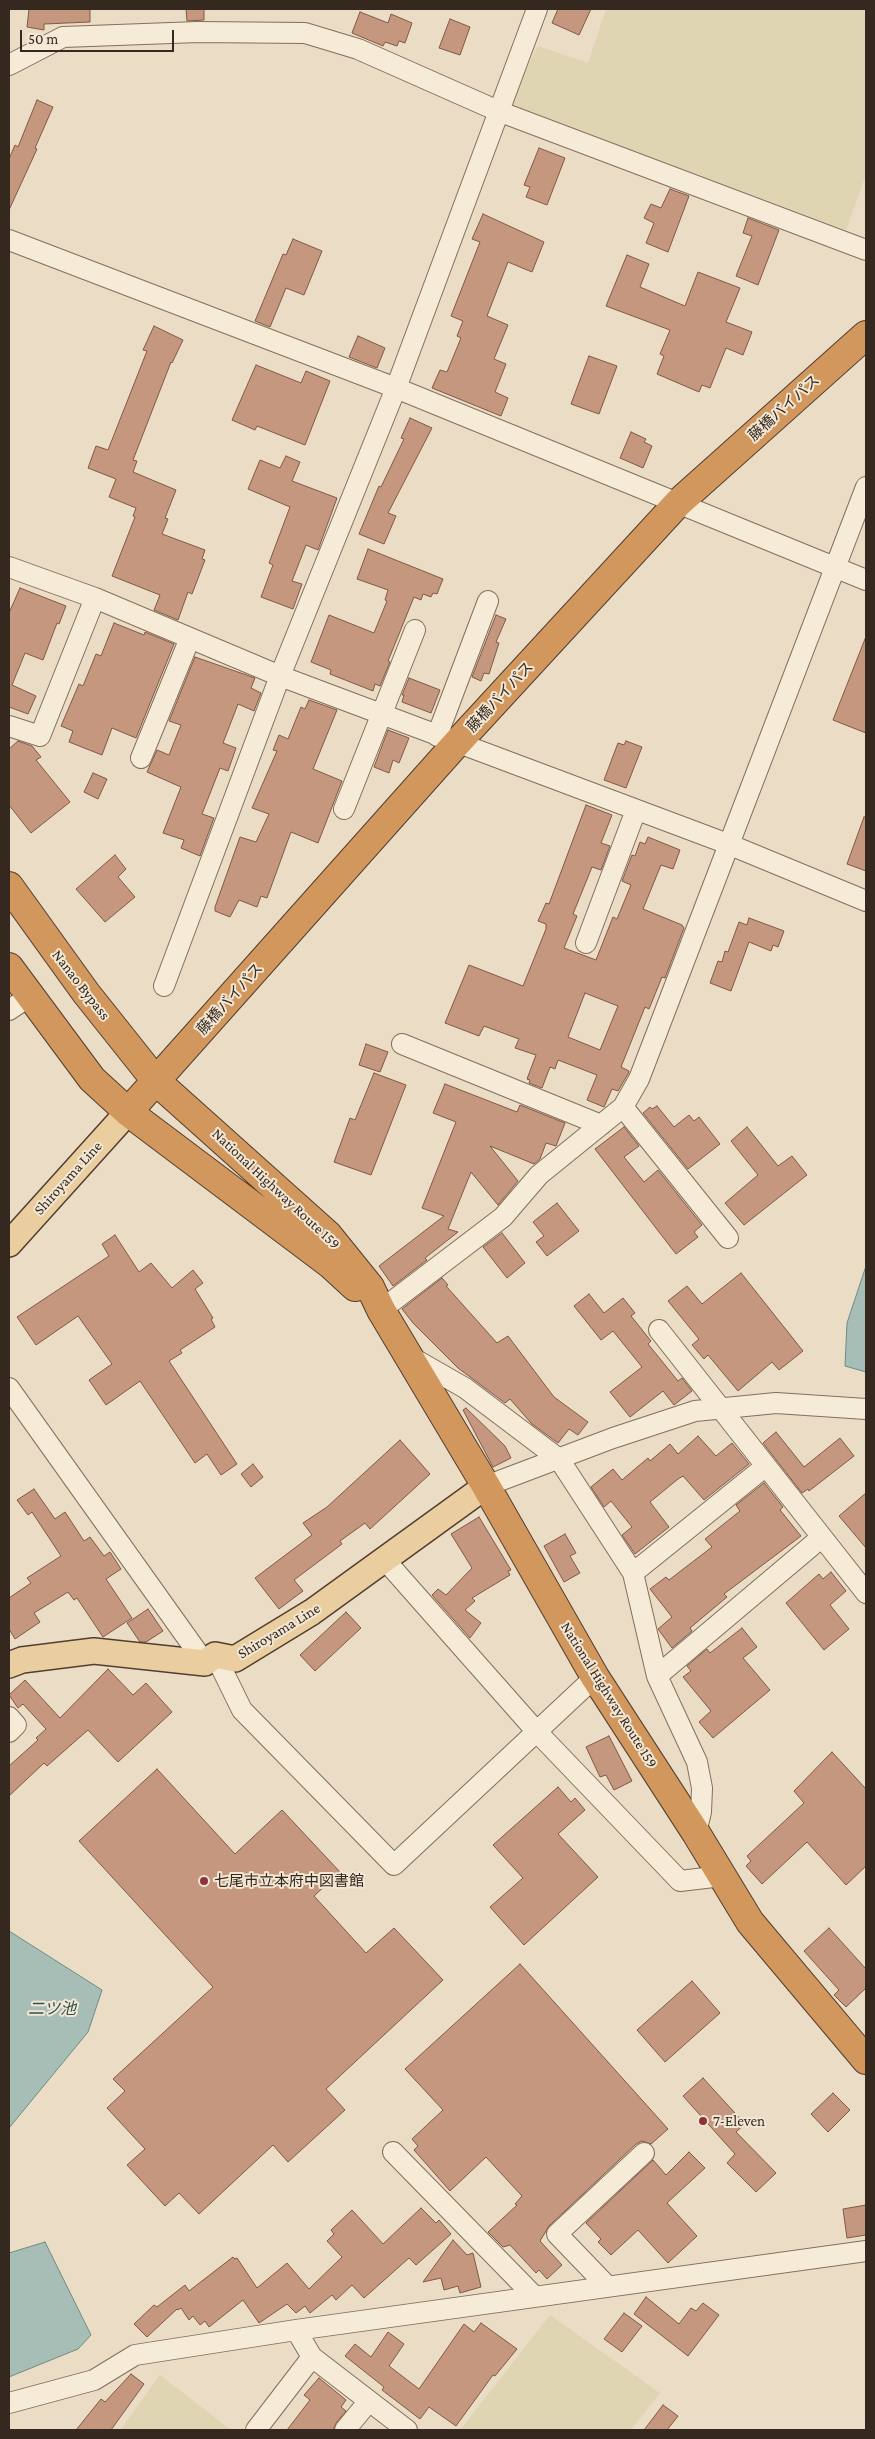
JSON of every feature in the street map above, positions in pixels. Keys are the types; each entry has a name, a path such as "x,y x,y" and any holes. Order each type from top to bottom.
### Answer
{"highway":[{"name":"藤橋バイパス","path":"128,1112 447,740 678,502 866,335"},
{"name":"Nanao Bypass","path":"9,886 86,993 156,1081"},
{"path":"9,967 19,1003 92,1080 128,1112"},
{"name":"National Highway Route 159","path":"156,1081 328,1235 370,1287 381,1310 486,1486 595,1678 696,1833 750,1922 866,2060"},
{"name":"National Highway Route 159","path":"128,1112 330,1264 381,1310"}],"main road":[{"name":"Shiroyama Line","path":"9,1244 128,1112"},
{"name":"Shiroyama Line","path":"9,1665 22,1660 94,1651 236,1659 312,1612 486,1486"}],"street":[{"path":"164,986 280,676 396,388 537,9"},
{"path":"9,65 63,37 198,32 305,33 358,49 498,111 866,250"},
{"path":"9,240 396,388 866,580"},
{"path":"381,1310 503,1217 539,1175 623,1107 639,1079 866,487"},
{"path":"9,567 95,598 280,676 728,844 866,901"},
{"path":"9,726 40,736 95,598"},
{"path":"447,740 488,601"},
{"path":"344,809 380,714 415,630"},
{"path":"141,758 190,638"},
{"path":"586,942 636,810"},
{"path":"402,1044 601,1125"},
{"path":"623,1107 728,1238"},
{"path":"659,1330 866,1593"},
{"path":"408,1355 464,1388 559,1459 633,1573 657,1676 697,1762 702,1788 701,1812 696,1833"},
{"path":"9,1388 210,1659 242,1710 394,1865 595,1678"},
{"path":"486,1486 695,1412 776,1403 866,1409"},
{"path":"633,1573 766,1466"},
{"path":"657,1676 822,1538"},
{"path":"385,1560 537,1732 680,1881 722,1876"},
{"path":"9,1717 16,1725 9,1732"},
{"path":"392,2152 536,2297"},
{"path":"608,2287 556,2234 644,2153"},
{"path":"9,2403 94,2380 135,2355 296,2330 866,2251"},
{"path":"296,2330 312,2356 407,2430"},
{"path":"256,2430 312,2356"},
{"path":"345,2430 369,2401"}],"shaded area":[{"path":"606,9 866,9 866,175 846,230 508,103 538,46 588,63"},
{"path":"550,2315 660,2393 631,2430 460,2430"},
{"path":"160,2375 231,2430 120,2430"}],"water":[{"path":"866,1266 866,1372 845,1366 847,1323"},
{"name":"二ツ池","path":"9,1931 102,1990 88,2032 9,2128"},
{"path":"45,2242 91,2335 78,2349 9,2377 9,2253"}],"building":[{"path":"29,9 90,9 90,22 44,24 44,30 27,27"},
{"path":"186,9 204,9 204,20 187,21"},
{"path":"558,9 591,9 579,35 552,23"},
{"path":"360,12 388,23 391,14 412,23 405,43 399,41 397,46 385,42 383,46 352,33"},
{"path":"450,19 470,27 460,55 439,48"},
{"path":"37,100 53,107 35,148 37,149 9,210 9,159 15,145 18,147"},
{"path":"539,148 565,158 547,205 526,197 530,187 524,185"},
{"path":"670,189 689,196 668,252 646,243 654,223 644,218 651,204 661,208"},
{"path":"483,214 544,242 532,272 508,262 487,316 508,325 494,359 506,364 495,392 508,398 501,416 432,388 440,370 447,372 461,338 457,336 463,321 451,316 480,242 472,239"},
{"path":"748,218 779,230 758,285 736,276 752,236 743,233"},
{"path":"293,239 322,251 304,295 286,288 270,327 255,321 283,254 286,255"},
{"path":"627,255 649,264 640,287 685,306 698,272 740,288 726,322 752,332 743,355 726,348 710,388 702,385 699,392 657,374 664,356 660,354 670,330 606,306"},
{"path":"154,326 183,340 171,362 133,460 137,461 133,472 176,490 165,518 168,519 162,534 205,550 202,559 205,560 192,594 188,592 178,620 154,610 160,595 112,576 135,517 133,516 136,508 109,497 116,479 88,468 96,446 108,450 147,351 143,350"},
{"path":"358,336 385,348 377,368 349,357"},
{"path":"589,356 617,366 599,414 571,404"},
{"path":"256,365 301,383 306,371 330,381 305,445 257,426 255,430 232,420"},
{"path":"410,418 432,428 388,513 396,516 384,544 359,534 379,486 381,487 404,439 401,438"},
{"path":"631,432 646,439 644,442 652,446 643,468 620,458"},
{"path":"286,456 300,462 292,481 337,498 318,550 306,545 292,581 302,584 293,609 261,597 273,565 269,563 290,507 248,489 260,460 280,468"},
{"path":"368,549 443,579 437,594 433,593 431,597 423,594 421,600 414,597 380,686 375,684 373,691 330,674 331,670 311,662 329,615 374,633 387,601 385,600 388,590 357,579"},
{"path":"20,588 66,606 59,624 57,623 43,660 25,653 12,685 36,696 28,714 9,707 9,613"},
{"path":"496,615 506,619 496,642 499,643 489,674 484,673 481,681 472,677"},
{"path":"114,623 144,635 145,632 174,644 136,738 112,728 102,755 69,742 73,731 61,726 79,684 83,686 96,654 101,656"},
{"path":"866,639 866,733 833,720"},
{"path":"195,657 255,678 251,688 261,693 254,711 238,704 223,743 236,748 228,771 220,768 202,814 214,818 200,856 181,848 184,840 163,833 181,787 147,772 157,750 169,755 181,725 169,721"},
{"path":"409,678 440,690 431,713 402,702 404,695 402,695"},
{"path":"309,700 337,710 313,769 342,781 318,843 291,832 267,898 261,896 257,907 239,900 230,917 215,911 240,837 256,842 269,814 252,808 277,751 273,750 279,735 288,739 301,707 305,709"},
{"path":"388,730 409,738 399,763 393,760 389,773 374,767"},
{"path":"18,741 32,746 41,757 36,760 70,802 31,833 9,805 9,749"},
{"path":"626,741 642,747 626,788 604,780 618,743 624,745"},
{"path":"93,773 107,779 98,799 84,792"},
{"path":"586,805 612,815 601,843 610,846 601,870 592,867 573,914 577,916 564,948 596,960 613,917 617,919 631,885 622,881 632,855 635,856 640,842 645,844 648,837 680,850 673,869 661,865 643,909 682,925 684,928 665,978 662,977 649,1009 645,1007 621,1067 629,1071 628,1074 618,1091 612,1089 604,1107 587,1100 597,1075 558,1060 555,1069 550,1067 542,1088 529,1083 530,1080 527,1079 536,1055 515,1048 519,1039 484,1026 479,1036 445,1023 469,965 523,986 546,929 546,924 538,921 546,903 549,904","holes":["585,993 618,1006 600,1050 568,1037"]},
{"path":"864,817 866,817 866,871 847,864"},
{"path":"115,855 126,869 118,877 135,897 105,922 76,889"},
{"path":"749,918 784,931 778,947 773,945 771,951 749,942 731,991 710,983 718,961 722,962 725,951 728,952 739,922 747,925"},
{"path":"366,1044 388,1052 380,1072 359,1065"},
{"path":"374,1073 406,1085 371,1175 334,1162 350,1118 355,1120"},
{"path":"445,1084 517,1112 520,1105 565,1123 556,1146 546,1143 540,1159 534,1164 490,1146 518,1181 498,1205 471,1172 448,1229 458,1232 425,1258 427,1260 393,1286 379,1266 444,1216 422,1208 456,1122 433,1113"},
{"path":"657,1106 674,1127 689,1115 694,1121 699,1117 720,1144 688,1169 643,1113 650,1107 652,1109"},
{"path":"624,1127 639,1146 624,1157 644,1182 658,1170 702,1225 694,1232 698,1237 676,1254 595,1149"},
{"path":"747,1127 778,1166 792,1156 807,1175 744,1225 725,1203 758,1175 731,1141"},
{"path":"557,1203 579,1231 547,1256 536,1242 544,1236 533,1222"},
{"path":"502,1233 525,1263 507,1278 483,1247"},
{"path":"115,1235 139,1272 151,1263 172,1288 193,1270 203,1283 195,1289 213,1318 211,1319 215,1327 180,1350 182,1353 169,1361 237,1464 221,1475 207,1454 195,1463 140,1381 106,1405 89,1380 112,1364 78,1316 36,1345 17,1317 109,1256 102,1244"},
{"path":"741,1273 803,1351 779,1370 772,1362 738,1391 708,1355 704,1359 692,1345 699,1339 668,1301 687,1286 702,1304"},
{"path":"442,1278 448,1285 446,1286 497,1343 508,1336 554,1397 588,1422 578,1435 569,1429 558,1443 532,1424 510,1399 505,1403 458,1368 413,1323 402,1309"},
{"path":"589,1294 604,1313 623,1298 635,1313 631,1316 651,1341 648,1344 678,1381 682,1378 692,1391 674,1405 663,1391 630,1417 610,1392 642,1367 613,1331 601,1340 574,1306"},
{"path":"466,1408 505,1446 511,1458 493,1467 463,1410"},
{"path":"776,1432 804,1467 840,1438 854,1456 809,1491 808,1489 802,1493 763,1443"},
{"path":"698,1436 716,1456 732,1443 749,1464 704,1500 683,1476 678,1479 650,1502 669,1527 635,1554 622,1535 632,1527 611,1501 604,1507 591,1487 613,1469 622,1480 648,1458 650,1461 670,1444 678,1454"},
{"path":"400,1440 430,1474 370,1529 365,1523 340,1541 342,1544 294,1580 303,1591 279,1609 255,1578 312,1535 303,1523 327,1507"},
{"path":"253,1464 263,1477 251,1487 241,1474"},
{"path":"764,1483 783,1507 780,1510 801,1536 724,1594 727,1597 690,1628 692,1631 672,1648 658,1629 672,1617 650,1589 666,1577 669,1580 712,1547 705,1539 740,1511 736,1505"},
{"path":"34,1489 55,1519 65,1512 84,1541 90,1537 104,1556 110,1552 121,1569 106,1579 132,1618 103,1637 77,1598 74,1600 68,1592 34,1613 40,1622 15,1639 9,1629 9,1598 31,1583 27,1578 61,1556 32,1512 28,1515 17,1500"},
{"path":"866,1493 866,1548 839,1516"},
{"path":"479,1517 511,1570 508,1571 510,1575 472,1598 475,1601 465,1610 481,1623 470,1638 432,1595 438,1589 446,1595 472,1568 451,1534"},
{"path":"565,1534 576,1553 570,1556 580,1573 564,1582 544,1546"},
{"path":"831,1572 846,1591 830,1605 849,1629 824,1650 786,1603 819,1574 823,1579"},
{"path":"148,1609 163,1631 146,1642 140,1642 127,1623"},
{"path":"346,1612 361,1628 315,1671 300,1655"},
{"path":"742,1628 757,1647 743,1658 770,1690 713,1738 699,1722 711,1711 683,1677 691,1671 687,1666 707,1649 710,1653"},
{"path":"108,1669 133,1695 146,1683 172,1712 118,1762 88,1730 47,1766 44,1763 9,1796 9,1766 38,1740 36,1738 46,1729 23,1704 18,1708 9,1695 25,1680 60,1718"},
{"path":"609,1736 632,1781 614,1790 606,1775 600,1777 586,1747"},
{"path":"832,1752 866,1789 866,1866 846,1885 807,1842 762,1884 746,1866 751,1861 747,1856 804,1803 794,1791"},
{"path":"157,1769 235,1854 282,1810 340,1872 314,1896 366,1953 394,1928 443,1980 326,2089 345,2110 288,2162 273,2145 199,2214 179,2193 165,2206 127,2165 145,2149 107,2108 125,2091 113,2079 213,1987 79,1841"},
{"path":"558,1787 571,1802 575,1798 585,1810 558,1834 598,1877 524,1945 490,1907 523,1878 493,1845"},
{"path":"829,1928 866,1969 866,1988 846,2007 834,1995 839,1990 804,1951"},
{"path":"520,1964 668,2129 651,2144 642,2141 636,2144 549,2226 540,2241 562,2265 547,2279 539,2270 536,2273 510,2245 503,2247 488,2232 517,2205 515,2204 522,2196 486,2157 450,2191 414,2150 418,2146 412,2139 443,2110 405,2069"},
{"path":"692,1981 720,2013 665,2062 637,2030"},
{"path":"703,2078 745,2124 736,2132 776,2173 756,2192 727,2163 735,2154 683,2096"},
{"path":"833,2093 850,2110 828,2132 811,2114"},
{"path":"689,2152 705,2168 667,2203 697,2236 668,2263 638,2230 611,2255 598,2242 601,2239 586,2223 653,2160 666,2175"},
{"path":"866,2205 866,2235 847,2238 843,2209"},
{"path":"421,2208 436,2223 439,2220 451,2234 416,2265 409,2258 364,2298 352,2285 336,2300 332,2295 310,2313 305,2306 296,2313 287,2304 259,2323 243,2300 209,2327 205,2321 200,2325 193,2316 189,2320 181,2308 177,2309 147,2337 134,2324 154,2305 157,2307 185,2285 189,2291 233,2257 237,2258 257,2288 287,2263 309,2289 342,2257 327,2241 334,2234 331,2230 352,2210 383,2244"},
{"path":"453,2240 467,2255 473,2253 481,2287 460,2293 458,2286 444,2290 441,2278 423,2282"},
{"path":"646,2297 679,2324 691,2308 696,2311 703,2303 719,2315 688,2356 634,2314"},
{"path":"624,2313 642,2326 622,2352 604,2339"},
{"path":"481,2323 517,2349 495,2376 493,2375 456,2426 429,2407 420,2419 382,2390 384,2387 345,2356 355,2344 371,2357 388,2332 404,2344 389,2366 419,2389 464,2324 474,2332"},
{"path":"131,2374 144,2384 111,2430 76,2430 101,2399 105,2402"},
{"path":"319,2378 346,2400 341,2407 346,2411 333,2430 287,2430 310,2400 304,2395"},
{"path":"663,2405 678,2416 667,2430 644,2430"}],"place":[{"name":"七尾市立本府中図書館","path":"204,1881"},
{"name":"7-Eleven","path":"703,2121"}]}
